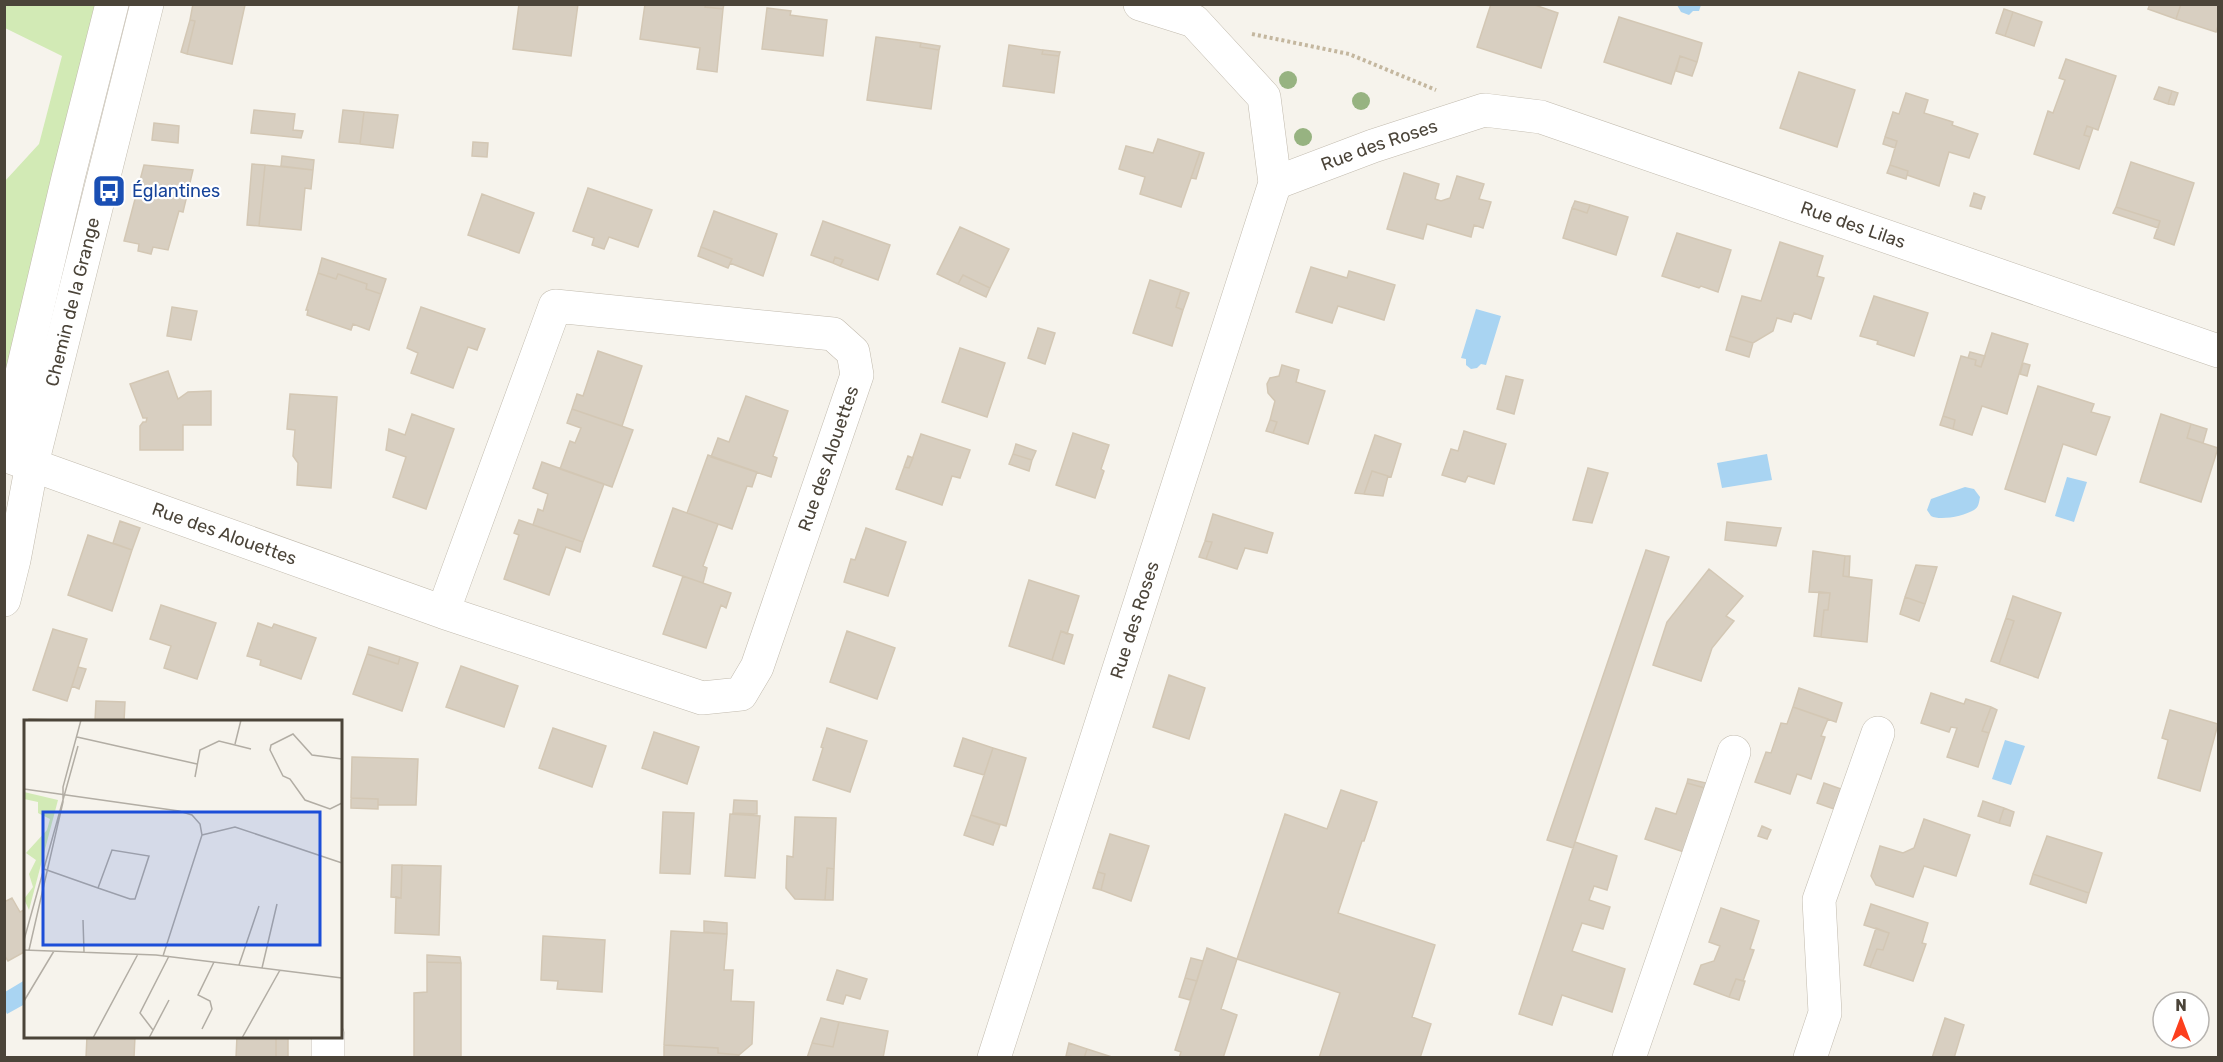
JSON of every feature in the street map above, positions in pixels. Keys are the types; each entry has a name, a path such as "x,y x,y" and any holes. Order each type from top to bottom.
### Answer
{"street":[{"name":"Chemin de la Grange","path":"4,600 14,560 14,456 68,178 112,4"},
{"name":"Chemin de la Grange","path":"14,456 147,4"},
{"name":"Rue des Roses","path":"994,1058 1275,183 1264,97 1194,21 1140,4"},
{"name":"Rue des Roses","path":"1275,183 1373,146 1484,110"},
{"name":"Rue des Lilas","path":"1484,110 1541,117 2218,351"},
{"name":"Rue des Alouettes","path":"14,456 443,612 702,698 741,694 758,667 857,375 854,352 833,334 555,306 443,612"},
{"path":"1810,1058 1825,1013 1819,900 1878,733"},
{"path":"1629,1058 1734,752"},
{"path":"328,1038 328,1058"}],"path":[{"path":"1249,33 1349,54 1484,110"}],"green space":[{"path":"5,5 95,5 5,377 5,181 39,144 62,56 5,28"}],"water":[{"path":"1677,4 1701,5 1699,11 1693,11 1689,15 1681,12"},
{"path":"1476,309 1501,316 1486,365 1481,364 1471,369 1466,365 1466,359 1461,358"},
{"path":"1767,454 1772,480 1722,488 1717,463"},
{"path":"2067,477 2087,482 2074,522 2055,516"},
{"path":"1965,487 1974,489 1980,497 1976,509 1952,517 1931,516 1927,510 1931,499"},
{"path":"2005,740 2025,746 2011,785 1992,779"},
{"path":"24,981 24,1005 7,1014 5,992"}],"building":[{"path":"193,4 245,5 232,64 187,54 195,21 190,20"},
{"path":"519,4 578,4 571,56 513,49"},
{"path":"645,4 706,4 705,7 723,9 717,72 697,69 700,48 640,39"},
{"path":"706,4 724,4 723,9 705,7"},
{"path":"1491,4 1532,4 1558,13 1541,68 1477,47"},
{"path":"2150,4 2181,4 2176,19 2148,9"},
{"path":"2181,4 2218,4 2216,32 2176,19"},
{"path":"767,8 791,11 790,15 827,20 823,56 762,49"},
{"path":"2004,9 2013,12 2005,36 1996,33"},
{"path":"2013,12 2042,22 2034,46 2005,36"},
{"path":"1619,17 1702,43 1697,62 1680,56 1671,84 1604,62"},
{"path":"190,20 195,21 187,54 181,52"},
{"path":"876,37 921,43 920,47 939,50 931,109 867,100"},
{"path":"921,43 940,46 939,50 920,47"},
{"path":"1009,45 1043,50 1042,54 1059,56 1054,93 1003,86"},
{"path":"1043,50 1060,52 1059,56 1042,54"},
{"path":"1680,56 1697,62 1692,76 1676,71"},
{"path":"2066,59 2116,76 2098,130 2087,126 2084,135 2090,137 2079,169 2034,154 2048,111 2053,113 2065,80 2059,78"},
{"path":"1799,72 1855,90 1837,147 1780,128"},
{"path":"2159,87 2172,91 2168,104 2154,99"},
{"path":"2172,91 2178,93 2174,105 2168,104"},
{"path":"1906,93 1928,100 1924,113 1953,122 1952,125 1978,134 1969,158 1949,152 1939,186 1907,175 1908,171 1890,165 1897,141 1885,137 1893,112 1899,114"},
{"path":"254,110 295,114 293,130 303,131 301,138 251,133"},
{"path":"343,110 364,112 360,144 339,142"},
{"path":"364,112 398,115 393,148 360,144"},
{"path":"154,123 179,126 178,143 152,140"},
{"path":"2087,126 2093,128 2090,137 2084,135"},
{"path":"1885,137 1897,141 1895,148 1883,144"},
{"path":"1158,139 1200,152 1181,207 1140,194 1145,177 1119,169 1126,146 1153,153"},
{"path":"473,142 488,143 487,157 472,156"},
{"path":"1200,152 1204,153 1196,179 1191,178"},
{"path":"282,156 314,160 313,170 281,166"},
{"path":"2131,162 2194,183 2174,245 2154,238 2160,221 2116,207"},
{"path":"252,164 265,165 259,226 247,225"},
{"path":"144,165 193,170 183,212 179,211 168,250 153,247 151,254 138,251 139,244 124,241"},
{"path":"265,165 313,170 311,189 305,188 301,230 259,226"},
{"path":"1890,165 1908,171 1906,179 1887,173"},
{"path":"1404,173 1439,184 1435,199 1441,201 1450,198 1457,176 1484,184 1479,199 1491,202 1483,228 1474,225 1471,237 1427,224 1423,239 1387,229"},
{"path":"588,188 652,210 638,247 609,237 604,249 592,245 594,238 573,231"},
{"path":"1974,193 1985,197 1981,209 1970,206"},
{"path":"482,194 534,213 519,253 468,235"},
{"path":"1575,201 1590,205 1587,213 1572,208"},
{"path":"1590,205 1628,217 1616,255 1563,238 1572,208 1587,213"},
{"path":"2116,207 2160,221 2158,228 2113,213"},
{"path":"714,211 777,234 763,276 730,263 732,259 701,247"},
{"path":"823,221 890,245 878,280 840,266 843,260 835,257 833,263 811,255"},
{"path":"960,227 1009,249 990,288 963,275 958,284 937,274"},
{"path":"1677,233 1731,250 1718,292 1662,276"},
{"path":"1780,242 1823,256 1817,276 1824,278 1811,319 1794,313 1791,322 1777,318 1773,331 1753,343 1730,336 1742,296 1761,301"},
{"path":"701,247 732,259 728,268 698,256"},
{"path":"835,257 843,260 840,266 833,263"},
{"path":"322,258 386,279 381,294 366,289 367,284 338,274 336,279 318,273"},
{"path":"1311,267 1347,278 1349,271 1395,285 1384,320 1338,306 1332,323 1296,312"},
{"path":"318,273 336,279 338,274 367,284 366,289 381,294 369,330 353,324 351,330 307,315 308,310 306,310"},
{"path":"963,275 990,288 986,297 958,284"},
{"path":"1150,280 1181,290 1176,307 1183,310 1172,346 1133,333"},
{"path":"1181,290 1189,293 1183,310 1176,307"},
{"path":"1874,296 1928,313 1914,356 1860,336"},
{"path":"172,307 197,311 191,340 167,336"},
{"path":"421,307 485,329 477,350 468,347 453,388 411,373 418,353 407,348"},
{"path":"1038,328 1055,333 1045,364 1028,358"},
{"path":"1992,333 2028,344 2007,414 1982,406 1972,435 1953,429 1955,420 1943,416 1961,356 1976,360 1975,365 1981,367"},
{"path":"1730,336 1753,343 1749,357 1726,350"},
{"path":"960,348 1005,363 987,417 942,402"},
{"path":"598,351 642,366 622,426 572,409 577,394 583,396"},
{"path":"1970,352 1985,356 1981,367 1975,365 1976,360 1968,358"},
{"path":"2023,363 2030,365 2027,376 2020,374"},
{"path":"1282,365 1299,370 1296,382 1325,391 1308,444 1273,433 1277,422 1270,420 1275,401 1268,393 1267,384 1270,378 1279,376"},
{"path":"168,371 178,399 188,392 211,391 211,425 183,425 183,450 140,450 140,426 146,422 147,418 143,418 130,384"},
{"path":"1506,376 1523,380 1514,414 1497,409"},
{"path":"2038,386 2094,404 2091,412 2110,417 2096,455 2063,444 2045,502 2005,489"},
{"path":"290,394 337,397 331,488 297,485 298,463 293,456 295,430 287,429"},
{"path":"746,396 788,411 773,456 777,458 771,477 711,457 718,438 729,442"},
{"path":"572,409 633,430 612,487 560,469 570,441 575,443 581,428 567,423"},
{"path":"412,414 454,429 426,509 393,497 406,457 386,450 389,429 405,435"},
{"path":"2161,414 2191,424 2187,438 2218,448 2201,502 2140,482"},
{"path":"1943,416 1955,420 1953,429 1940,425"},
{"path":"1270,420 1277,422 1273,433 1266,431"},
{"path":"2191,424 2207,429 2203,443 2187,438"},
{"path":"1464,431 1506,444 1494,484 1468,476 1465,482 1442,475 1451,449 1458,451"},
{"path":"1073,433 1109,445 1101,469 1104,471 1095,498 1056,485"},
{"path":"921,434 970,450 960,478 952,476 942,505 896,489 904,467 909,468"},
{"path":"1375,435 1401,444 1391,477 1372,471 1364,494 1355,493"},
{"path":"1016,444 1036,451 1032,460 1013,454"},
{"path":"1013,454 1032,460 1029,471 1009,464"},
{"path":"708,455 757,472 752,487 747,486 732,529 687,513"},
{"path":"908,456 913,458 909,468 904,467"},
{"path":"542,462 604,484 583,542 533,525 538,509 543,511 548,494 533,488"},
{"path":"1588,468 1608,473 1592,523 1573,520"},
{"path":"1372,471 1388,476 1383,496 1364,494"},
{"path":"673,508 718,524 703,566 707,568 703,583 653,566"},
{"path":"1213,514 1273,533 1267,553 1245,548 1237,569 1206,559 1212,542 1205,541"},
{"path":"519,520 583,542 580,552 566,547 549,595 504,579 519,535 514,533"},
{"path":"120,521 140,528 132,550 113,543"},
{"path":"1727,522 1781,528 1776,546 1725,540"},
{"path":"866,528 906,542 888,596 844,582 851,559 855,560"},
{"path":"88,535 132,550 112,611 68,595"},
{"path":"1205,541 1212,542 1206,559 1199,557"},
{"path":"1646,550 1669,557 1573,848 1547,840"},
{"path":"1813,551 1845,556 1843,576 1872,580 1867,642 1821,637 1824,610 1828,610 1830,593 1809,592"},
{"path":"1845,556 1850,556 1849,577 1843,576"},
{"path":"1916,565 1937,567 1925,604 1905,597"},
{"path":"1709,569 1743,596 1726,616 1734,621 1712,648 1701,681 1653,665 1667,622"},
{"path":"683,576 731,593 726,608 721,605 706,648 663,634"},
{"path":"1029,580 1079,596 1067,634 1061,631 1052,660 1009,646"},
{"path":"1819,592 1830,593 1828,610 1824,610 1821,637 1814,636"},
{"path":"2013,596 2061,613 2038,678 1999,664 2014,621 2006,618"},
{"path":"1905,597 1925,604 1919,621 1900,614"},
{"path":"161,605 216,623 197,679 164,668 171,646 150,639"},
{"path":"2006,618 2014,621 1999,664 1991,661"},
{"path":"258,623 272,628 274,624 316,638 301,679 260,665 261,660 247,656"},
{"path":"53,629 87,639 67,701 33,690"},
{"path":"847,631 895,648 877,699 830,682"},
{"path":"1061,631 1073,635 1064,664 1052,660"},
{"path":"369,647 400,657 398,664 367,654"},
{"path":"367,654 398,664 400,657 418,663 402,711 353,694"},
{"path":"461,666 518,686 504,727 446,707"},
{"path":"78,667 86,669 79,689 72,686"},
{"path":"1169,675 1205,688 1189,739 1153,727"},
{"path":"1799,688 1842,703 1836,722 1793,707"},
{"path":"1931,693 1964,704 1966,699 1991,707 1982,731 1989,733 1978,767 1947,757 1957,728 1951,727 1949,732 1921,723"},
{"path":"96,701 125,702 124,720 95,720"},
{"path":"1793,707 1828,719 1821,736 1825,737 1811,779 1797,774 1790,794 1755,782 1766,752 1771,753 1781,723 1787,724"},
{"path":"1991,707 1997,710 1989,733 1982,731"},
{"path":"2170,710 2218,724 2200,791 2158,778 2168,740 2162,738"},
{"path":"553,728 606,746 592,787 539,768"},
{"path":"827,728 867,741 850,792 813,780"},
{"path":"654,732 699,747 687,784 642,768"},
{"path":"963,738 993,748 984,775 954,766"},
{"path":"993,748 1026,758 1006,826 971,815"},
{"path":"352,757 418,759 416,805 378,805 378,799 351,798"},
{"path":"1688,779 1706,783 1705,788 1687,783"},
{"path":"1687,783 1705,788 1684,852 1645,839 1656,808 1676,814"},
{"path":"1824,783 1841,789 1834,809 1817,803"},
{"path":"1341,790 1377,802 1338,913 1435,945 1412,1017 1431,1024 1420,1058 1319,1058 1340,993 1237,959 1285,814 1327,829"},
{"path":"351,798 378,799 378,809 351,808"},
{"path":"734,800 757,801 757,814 733,813"},
{"path":"1983,801 2004,808 1999,823 1978,816"},
{"path":"2004,808 2014,812 2010,826 1999,823"},
{"path":"663,812 694,813 690,874 660,873"},
{"path":"730,814 760,816 755,878 725,876"},
{"path":"971,815 1000,825 993,845 964,835"},
{"path":"795,817 836,818 834,869 827,868 825,900 795,899 786,888 787,856 793,857"},
{"path":"1924,819 1970,835 1956,876 1924,866 1913,897 1876,885 1871,876 1880,846 1903,853 1914,848"},
{"path":"1762,826 1771,830 1767,839 1758,836"},
{"path":"1110,834 1149,846 1131,901 1101,890 1105,874 1098,872"},
{"path":"2047,836 2102,853 2089,893 2033,874"},
{"path":"1575,842 1617,856 1607,890 1594,886 1589,900 1610,907 1603,929 1582,923 1572,951 1625,969 1612,1012 1562,995 1552,1025 1519,1014"},
{"path":"392,865 402,865 401,898 391,897"},
{"path":"402,865 441,866 439,935 395,933 396,897 401,898"},
{"path":"827,868 834,869 833,900 825,900"},
{"path":"1098,872 1105,874 1101,890 1093,888"},
{"path":"2033,874 2089,893 2086,903 2030,884"},
{"path":"12,898 20,912 24,910 24,952 8,961 4,955 4,902"},
{"path":"1871,904 1928,923 1922,943 1926,944 1913,981 1870,967 1877,949 1883,950 1889,933 1864,925"},
{"path":"1721,908 1759,921 1750,949 1754,950 1743,981 1736,979 1729,997 1694,984 1701,965 1714,961 1720,946 1709,942"},
{"path":"704,921 727,923 727,934 704,932"},
{"path":"1876,928 1889,933 1883,950 1877,949 1870,967 1864,965"},
{"path":"671,931 727,934 724,970 733,970 731,1001 754,1002 752,1044 739,1055 718,1053 718,1048 664,1045"},
{"path":"543,936 605,940 602,992 557,989 558,981 541,980"},
{"path":"1207,948 1237,959 1221,1009 1237,1015 1223,1058 1179,1058 1181,1052 1175,1050"},
{"path":"427,955 460,957 461,963 427,962"},
{"path":"1191,958 1203,961 1197,981 1185,978"},
{"path":"427,962 461,963 461,1058 414,1058 414,993 427,992"},
{"path":"837,970 867,979 860,999 846,995 843,1004 827,1000"},
{"path":"1185,978 1197,981 1190,1000 1179,997"},
{"path":"1736,979 1745,981 1739,1000 1729,997"},
{"path":"821,1018 839,1022 833,1047 812,1043"},
{"path":"1945,1018 1964,1025 1954,1058 1932,1058"},
{"path":"839,1022 888,1031 883,1058 807,1058 812,1043 833,1047"},
{"path":"87,1038 135,1038 134,1058 86,1058"},
{"path":"237,1038 276,1038 276,1058 236,1058"},
{"path":"276,1038 288,1038 288,1058 276,1058"},
{"path":"1069,1043 1087,1049 1084,1058 1066,1056"},
{"path":"664,1045 718,1048 718,1053 739,1055 739,1058 664,1058"},
{"path":"1087,1049 1115,1058 1084,1058"}],"place":[{"name":"Églantines","path":"109,191"}]}
